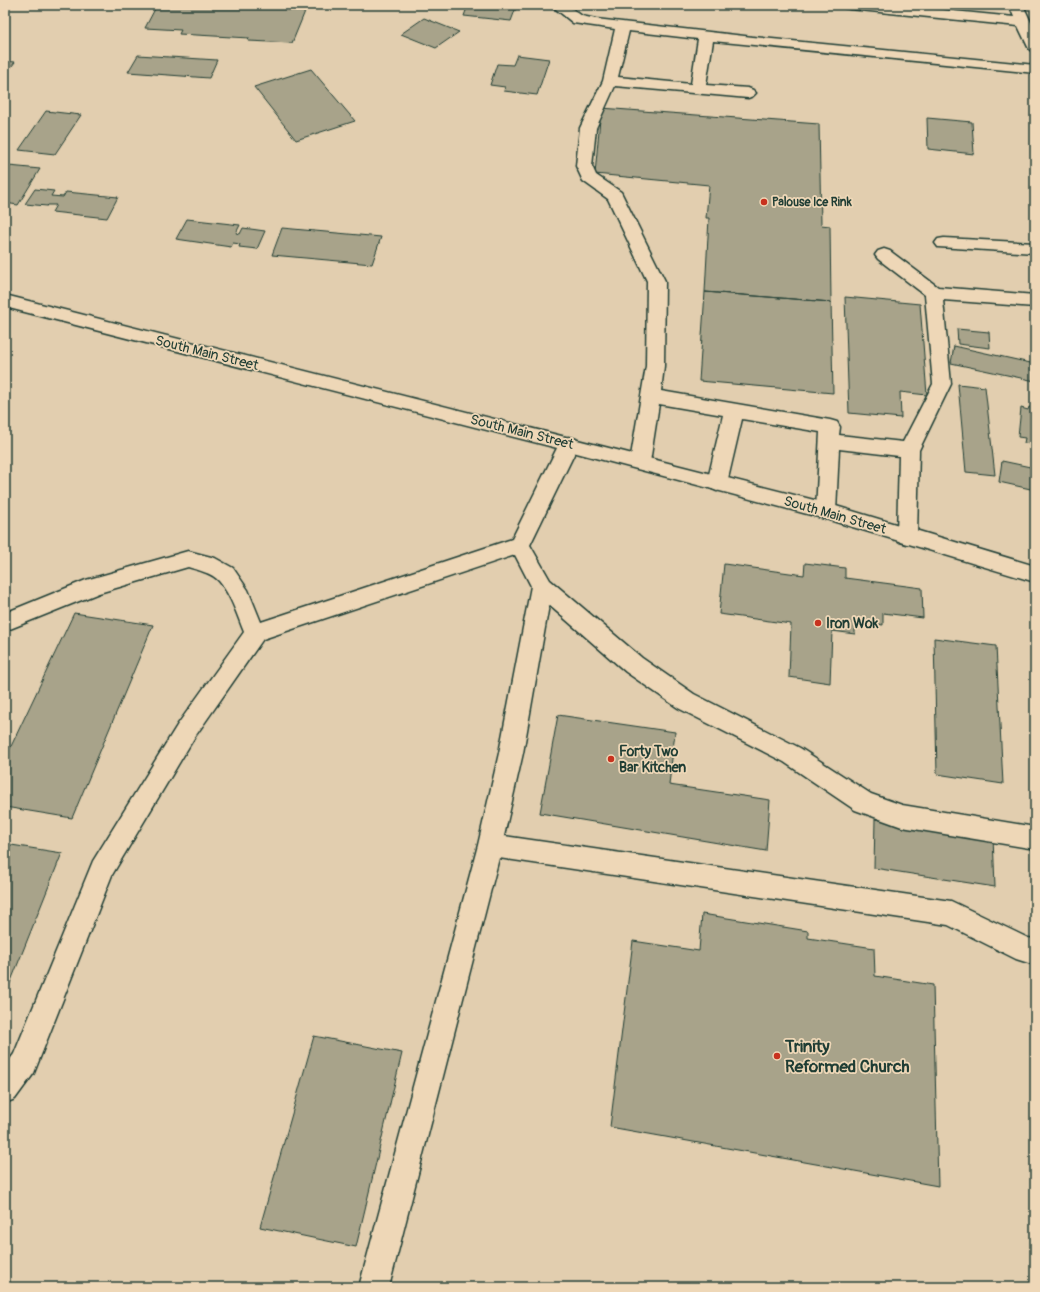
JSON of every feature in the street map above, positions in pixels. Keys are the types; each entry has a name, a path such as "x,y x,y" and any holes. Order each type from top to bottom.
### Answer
{"main road":[{"path":"558,5 578,20 623,27 1035,69"},
{"path":"850,5 1023,22"},
{"path":"1016,5 1035,47"},
{"path":"623,27 610,81 588,128 584,166 589,178 615,196 656,281 655,366 640,462"},
{"path":"698,88 706,36"},
{"path":"610,81 748,93"},
{"path":"944,243 1035,248"},
{"path":"884,255 934,293 1035,301"},
{"path":"907,536 909,450 942,384 934,293"},
{"name":"South Main Street","path":"5,301 640,462 826,511 1035,574"},
{"path":"650,396 830,427 826,511"},
{"path":"717,483 734,410"},
{"path":"829,441 909,450"},
{"path":"5,1089 24,1063 102,869 186,731 255,633 520,545 569,444"},
{"path":"520,545 542,586 634,665 686,701 792,755 863,802 902,816 1035,838"},
{"path":"5,622 94,586 188,559 208,564 226,574 240,596 255,633"},
{"path":"374,1287 490,845 511,753 542,586"},
{"path":"490,845 951,913 1025,950 1035,952"}],"building":[{"path":"157,5 242,5 306,9 292,43 248,41 249,38 179,34 181,30 145,28"},
{"path":"468,5 517,5 511,21 464,16"},
{"path":"424,18 459,32 436,48 401,34"},
{"path":"138,55 217,60 209,78 128,72"},
{"path":"517,55 549,59 537,95 504,91 505,87 490,85 497,64 513,65"},
{"path":"5,61 15,62 5,75"},
{"path":"311,69 355,121 296,140 254,87"},
{"name":"Palouse Ice Rink","path":"601,108 819,124 821,225 830,226 831,302 705,292 709,218 706,218 709,185 595,174"},
{"path":"46,111 81,115 55,154 19,150"},
{"path":"927,118 972,122 974,154 928,149"},
{"path":"9,166 40,169 18,205 5,203 5,172"},
{"path":"35,189 54,191 51,196 63,197 66,192 118,197 107,218 52,212 56,205 47,206 25,204"},
{"path":"187,219 240,225 236,233 240,234 243,228 265,231 257,249 239,247 240,244 233,243 231,247 176,239"},
{"path":"282,228 381,237 372,264 272,255"},
{"path":"705,292 831,302 833,393 699,381"},
{"path":"845,297 920,304 927,395 900,392 901,418 849,413"},
{"path":"957,329 989,332 990,348 958,344"},
{"path":"954,346 1035,364 1035,381 951,363"},
{"path":"958,384 985,387 995,475 966,472"},
{"path":"1029,407 1035,408 1035,451 1030,450 1030,444 1024,443 1025,438 1018,437 1021,408 1028,410"},
{"path":"1002,461 1035,468 1035,490 999,482"},
{"name":"Iron Wok","path":"805,563 845,568 845,578 922,588 923,618 883,613 883,625 855,621 855,634 832,631 830,683 789,677 791,624 719,614 724,564 804,575"},
{"path":"74,613 153,625 72,818 5,807 5,759"},
{"path":"934,638 996,646 1003,784 937,774"},
{"name":"Forty Two Bar Kitchen","path":"558,715 675,732 669,785 770,800 766,851 540,813"},
{"path":"875,819 993,837 995,887 874,868"},
{"path":"5,844 62,853 5,996"},
{"name":"Trinity Reformed Church","path":"702,914 808,931 808,938 874,948 875,976 933,985 938,1186 610,1127 633,941 699,951"},
{"path":"314,1036 402,1053 356,1247 260,1227"}],"place":[{"name":"Palouse Ice Rink","path":"764,202"},
{"name":"Iron Wok","path":"818,623"},
{"name":"Forty Two Bar Kitchen","path":"611,759"},
{"name":"Trinity Reformed Church","path":"777,1056"}]}
